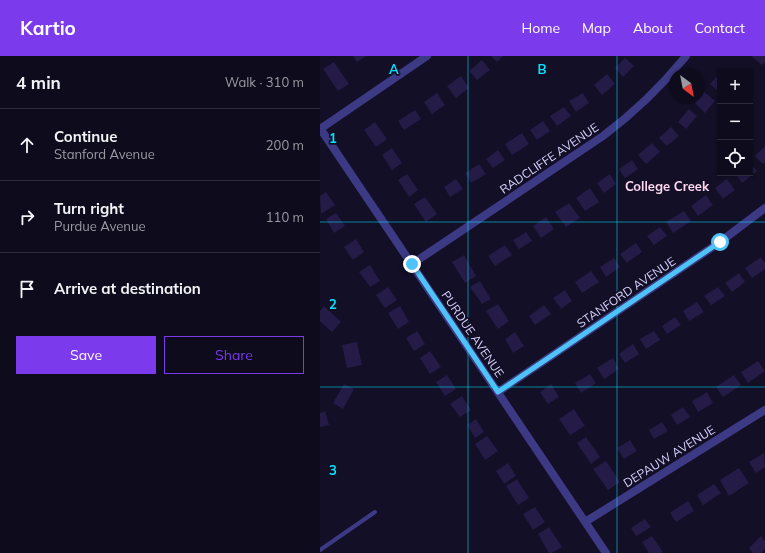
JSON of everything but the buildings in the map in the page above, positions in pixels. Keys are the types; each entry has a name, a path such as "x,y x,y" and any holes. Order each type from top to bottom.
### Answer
{"street":[{"path":"320,128 427,56"},
{"name":"RADCLIFFE AVENUE","path":"412,264 603,136 632,114 652,95 686,56"},
{"name":"PURDUE AVENUE","path":"320,128 606,553"},
{"name":"STANFORD AVENUE","path":"498,392 720,242 765,208"},
{"name":"DEPAUW AVENUE","path":"585,522 765,410"}],"lane":[{"path":"320,550 375,512"}],"district":[{"name":"College Creek","path":"667,186"}],"route":[{"path":"412,264 498,392 720,242"}]}
